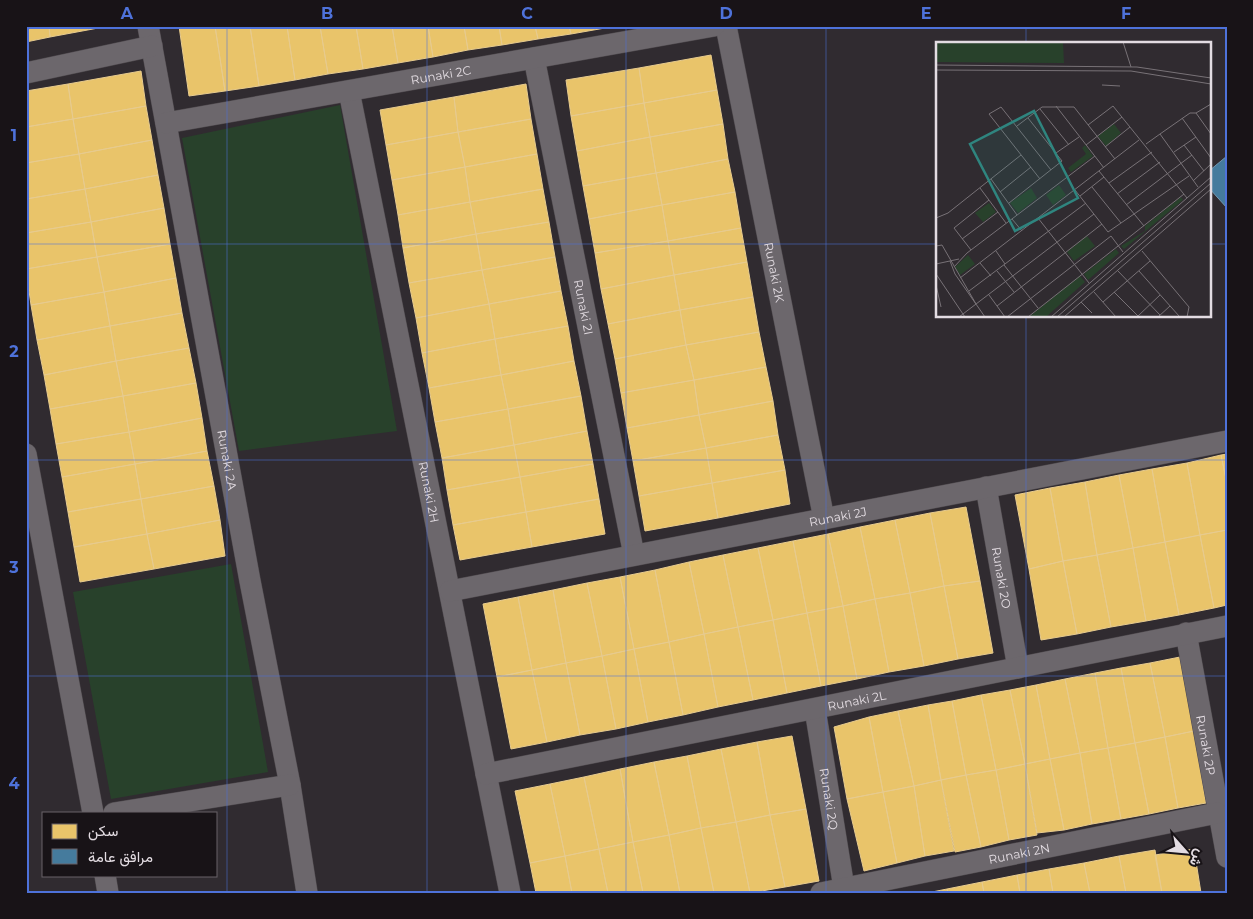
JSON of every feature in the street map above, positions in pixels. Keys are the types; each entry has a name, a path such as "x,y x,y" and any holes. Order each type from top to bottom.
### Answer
{"street":[{"name":"Runaki 2C","path":"166,123 714,26"},
{"name":"Runaki 2K","path":"726,26 824,519"},
{"path":"26,73 150,36"},
{"name":"Runaki 2A","path":"150,36 248,571 290,785 307,893"},
{"name":"Runaki 2I","path":"534,58 634,555"},
{"name":"Runaki 2H","path":"349,91 510,893"},
{"name":"Runaki 2J","path":"450,591 1227,440"},
{"path":"26,454 93,812"},
{"name":"Runaki 2O","path":"986,487 1018,668"},
{"name":"Runaki 2L","path":"486,774 1227,626"},
{"name":"Runaki 2P","path":"1186,633 1217,813 1227,858"},
{"name":"Runaki 2Q","path":"815,709 844,888"},
{"path":"120,812 290,785"},
{"name":"Runaki 2N","path":"821,893 1217,813"},
{"path":"105,876 108,893"}],"green space":[{"path":"340,105 397,431 239,451 182,138"},
{"path":"231,564 268,772 111,799 73,592"}],"building: سكن":[{"path":"26,26 49,26 50,37 26,42"},
{"path":"49,26 109,26 50,37"},
{"path":"179,26 215,26 225,91 189,96"},
{"path":"215,26 250,26 259,86 225,91"},
{"path":"250,26 287,26 295,80 259,86"},
{"path":"287,26 320,26 328,74 295,80"},
{"path":"320,26 356,26 363,69 328,74"},
{"path":"356,26 392,26 398,63 363,69"},
{"path":"392,26 428,26 433,57 398,63"},
{"path":"428,26 464,26 468,50 433,57"},
{"path":"464,26 499,26 502,45 468,50"},
{"path":"499,26 535,26 538,39 502,45"},
{"path":"535,26 569,26 571,34 538,39"},
{"path":"569,26 605,26 605,28 571,34"},
{"path":"711,55 717,90 644,103 639,68"},
{"path":"639,68 644,103 571,116 566,80"},
{"path":"141,71 146,106 73,119 68,84"},
{"path":"68,84 73,119 26,127 26,91"},
{"path":"526,84 531,119 458,132 454,97"},
{"path":"717,90 723,124 650,137 644,103"},
{"path":"454,97 458,132 386,145 380,110"},
{"path":"644,103 650,137 577,151 571,116"},
{"path":"146,106 152,140 79,154 73,119"},
{"path":"73,119 79,154 26,163 26,127"},
{"path":"531,119 537,154 465,167 458,132"},
{"path":"723,124 728,159 656,173 650,137"},
{"path":"458,132 465,167 392,180 386,145"},
{"path":"650,137 656,173 583,186 577,151"},
{"path":"152,140 158,175 85,189 79,154"},
{"path":"79,154 85,189 26,199 26,163"},
{"path":"537,154 543,189 470,202 465,167"},
{"path":"728,159 735,192 662,205 656,173"},
{"path":"465,167 470,202 398,215 392,180"},
{"path":"656,173 662,205 589,219 583,186"},
{"path":"158,175 164,208 91,222 85,189"},
{"path":"85,189 91,222 26,233 26,199"},
{"path":"543,189 549,222 476,234 470,202"},
{"path":"735,192 741,228 668,241 662,205"},
{"path":"470,202 476,234 403,248 398,215"},
{"path":"662,205 668,241 595,253 589,219"},
{"path":"164,208 170,244 97,257 91,222"},
{"path":"91,222 97,257 26,269 26,233"},
{"path":"549,222 555,257 482,270 476,234"},
{"path":"741,228 747,262 674,275 668,241"},
{"path":"476,234 482,270 409,283 403,248"},
{"path":"668,241 674,275 601,289 595,253"},
{"path":"170,244 176,278 104,292 97,257"},
{"path":"97,257 104,292 31,305 26,269"},
{"path":"555,257 561,291 489,304 482,270"},
{"path":"747,262 753,297 680,310 674,275"},
{"path":"482,270 489,304 416,318 409,283"},
{"path":"674,275 680,310 608,324 601,289"},
{"path":"176,278 182,313 110,326 104,292"},
{"path":"561,291 568,326 495,339 489,304"},
{"path":"104,292 110,326 37,340 31,305"},
{"path":"753,297 759,332 686,345 680,310"},
{"path":"489,304 495,339 422,353 416,318"},
{"path":"680,310 686,345 615,359 608,324"},
{"path":"182,313 189,348 116,361 110,326"},
{"path":"110,326 116,361 44,375 37,340"},
{"path":"568,326 574,361 501,375 495,339"},
{"path":"759,332 766,367 694,380 686,345"},
{"path":"495,339 501,375 429,388 422,353"},
{"path":"686,345 694,380 621,393 615,359"},
{"path":"189,348 196,383 123,396 116,361"},
{"path":"116,361 123,396 50,409 44,375"},
{"path":"574,361 581,396 508,409 501,375"},
{"path":"766,367 773,401 699,415 694,380"},
{"path":"501,375 508,409 435,422 429,388"},
{"path":"694,380 699,415 627,428 621,393"},
{"path":"196,383 202,418 129,432 123,396"},
{"path":"123,396 129,432 56,444 50,409"},
{"path":"581,396 587,431 514,445 508,409"},
{"path":"773,401 778,435 706,448 699,415"},
{"path":"508,409 514,445 442,458 435,422"},
{"path":"699,415 706,448 633,461 627,428"},
{"path":"202,418 207,451 135,464 129,432"},
{"path":"587,431 593,464 520,477 514,445"},
{"path":"129,432 135,464 62,477 56,444"},
{"path":"778,435 785,470 712,483 706,448"},
{"path":"514,445 520,477 447,490 442,458"},
{"path":"706,448 712,483 639,496 633,461"},
{"path":"207,451 214,486 141,499 135,464"},
{"path":"1227,454 1227,484 1221,455"},
{"path":"1221,455 1227,484 1227,530 1200,535 1187,463"},
{"path":"1187,463 1200,535 1165,542 1152,469"},
{"path":"135,464 141,499 68,512 62,477"},
{"path":"593,464 599,499 526,512 520,477"},
{"path":"1152,469 1165,542 1133,548 1119,475"},
{"path":"785,470 790,504 718,518 712,483"},
{"path":"1119,475 1133,548 1097,555 1085,482"},
{"path":"520,477 526,512 453,525 447,490"},
{"path":"1085,482 1097,555 1063,561 1050,488"},
{"path":"712,483 718,518 645,531 639,496"},
{"path":"214,486 220,520 147,534 141,499"},
{"path":"1050,488 1063,561 1029,569 1015,495"},
{"path":"141,499 147,534 74,547 68,512"},
{"path":"599,499 605,534 532,547 526,512"},
{"path":"966,507 980,581 944,586 930,513"},
{"path":"526,512 532,547 460,560 453,525"},
{"path":"930,513 944,586 910,593 895,520"},
{"path":"220,520 225,556 154,569 147,534"},
{"path":"895,520 910,593 875,599 860,527"},
{"path":"860,527 875,599 843,606 828,534"},
{"path":"1227,530 1227,605 1214,608 1200,535"},
{"path":"147,534 154,569 80,582 74,547"},
{"path":"828,534 843,606 807,613 793,541"},
{"path":"1200,535 1214,608 1179,615 1165,542"},
{"path":"793,541 807,613 773,620 758,548"},
{"path":"1165,542 1179,615 1146,621 1133,548"},
{"path":"758,548 773,620 738,627 723,555"},
{"path":"1133,548 1146,621 1111,627 1097,555"},
{"path":"723,555 738,627 704,634 689,562"},
{"path":"1097,555 1111,627 1077,634 1063,561"},
{"path":"1063,561 1077,634 1041,640 1029,569"},
{"path":"689,562 704,634 669,642 655,570"},
{"path":"655,570 669,642 634,649 620,577"},
{"path":"620,577 634,649 602,656 587,583"},
{"path":"980,581 993,653 958,659 944,586"},
{"path":"587,583 602,656 566,663 553,590"},
{"path":"944,586 958,659 924,666 910,593"},
{"path":"553,590 566,663 532,670 518,597"},
{"path":"910,593 924,666 889,672 875,599"},
{"path":"518,597 532,670 497,677 483,604"},
{"path":"875,599 889,672 857,679 843,606"},
{"path":"843,606 857,679 821,686 807,613"},
{"path":"807,613 821,686 787,693 773,620"},
{"path":"773,620 787,693 753,700 738,627"},
{"path":"738,627 753,700 718,707 704,634"},
{"path":"704,634 718,707 683,715 669,642"},
{"path":"669,642 683,715 648,722 634,649"},
{"path":"634,649 648,722 616,729 602,656"},
{"path":"602,656 616,729 580,735 566,663"},
{"path":"1180,657 1194,731 1165,737 1150,663"},
{"path":"566,663 580,735 547,742 532,670"},
{"path":"1150,663 1165,737 1135,743 1121,668"},
{"path":"1121,668 1135,743 1108,748 1095,673"},
{"path":"532,670 547,742 511,749 497,677"},
{"path":"1095,673 1108,748 1080,753 1065,679"},
{"path":"1065,679 1080,753 1050,759 1036,685"},
{"path":"1036,685 1050,759 1025,764 1010,690"},
{"path":"1010,690 1025,764 996,770 981,695"},
{"path":"981,695 996,770 966,775 952,701"},
{"path":"952,701 966,775 941,780 928,705"},
{"path":"928,705 941,780 914,786 898,711"},
{"path":"898,711 914,786 883,792 869,717"},
{"path":"869,717 883,792 847,799 834,727"},
{"path":"1194,731 1206,803 1178,808 1165,737"},
{"path":"792,736 806,809 770,815 757,742"},
{"path":"1165,737 1178,808 1149,814 1135,743"},
{"path":"757,742 770,815 736,822 721,749"},
{"path":"1135,743 1149,814 1121,819 1108,748"},
{"path":"1108,748 1121,819 1092,824 1080,753"},
{"path":"721,749 736,822 701,828 687,756"},
{"path":"1080,753 1092,824 1064,830 1050,759"},
{"path":"687,756 701,828 669,835 654,762"},
{"path":"1050,759 1064,830 1037,833 1025,764"},
{"path":"654,762 669,835 633,842 620,769"},
{"path":"1025,764 1037,835 1009,840 996,770"},
{"path":"620,769 633,842 599,849 584,777"},
{"path":"996,770 1009,840 981,847 966,775"},
{"path":"966,775 981,847 955,852 941,780"},
{"path":"584,777 599,849 565,856 550,784"},
{"path":"941,780 954,851 925,856 914,786"},
{"path":"550,784 565,856 530,863 515,791"},
{"path":"914,786 925,856 897,863 883,792"},
{"path":"883,792 897,863 864,871 847,799"},
{"path":"806,809 819,881 785,887 770,815"},
{"path":"770,815 785,887 750,893 736,822"},
{"path":"736,822 750,893 714,893 701,828"},
{"path":"701,828 714,893 680,893 669,835"},
{"path":"669,835 680,893 643,893 633,842"},
{"path":"633,842 643,893 608,893 599,849"},
{"path":"599,849 608,893 572,893 565,856"},
{"path":"1194,849 1201,893 1162,893 1155,855"},
{"path":"1155,850 1162,893 1126,893 1119,856"},
{"path":"565,856 572,893 536,893 530,863"},
{"path":"1119,856 1126,893 1090,893 1084,863"},
{"path":"1084,863 1090,893 1053,893 1049,869"},
{"path":"1049,869 1053,893 1020,893 1017,875"},
{"path":"1017,875 1020,893 984,893 982,882"},
{"path":"982,882 984,893 948,893 947,889"},
{"path":"947,889 948,893 927,893"}],"building: مرافق عامة":[{"path":"1227,156 1227,208 1210,189 1210,170"}]}
